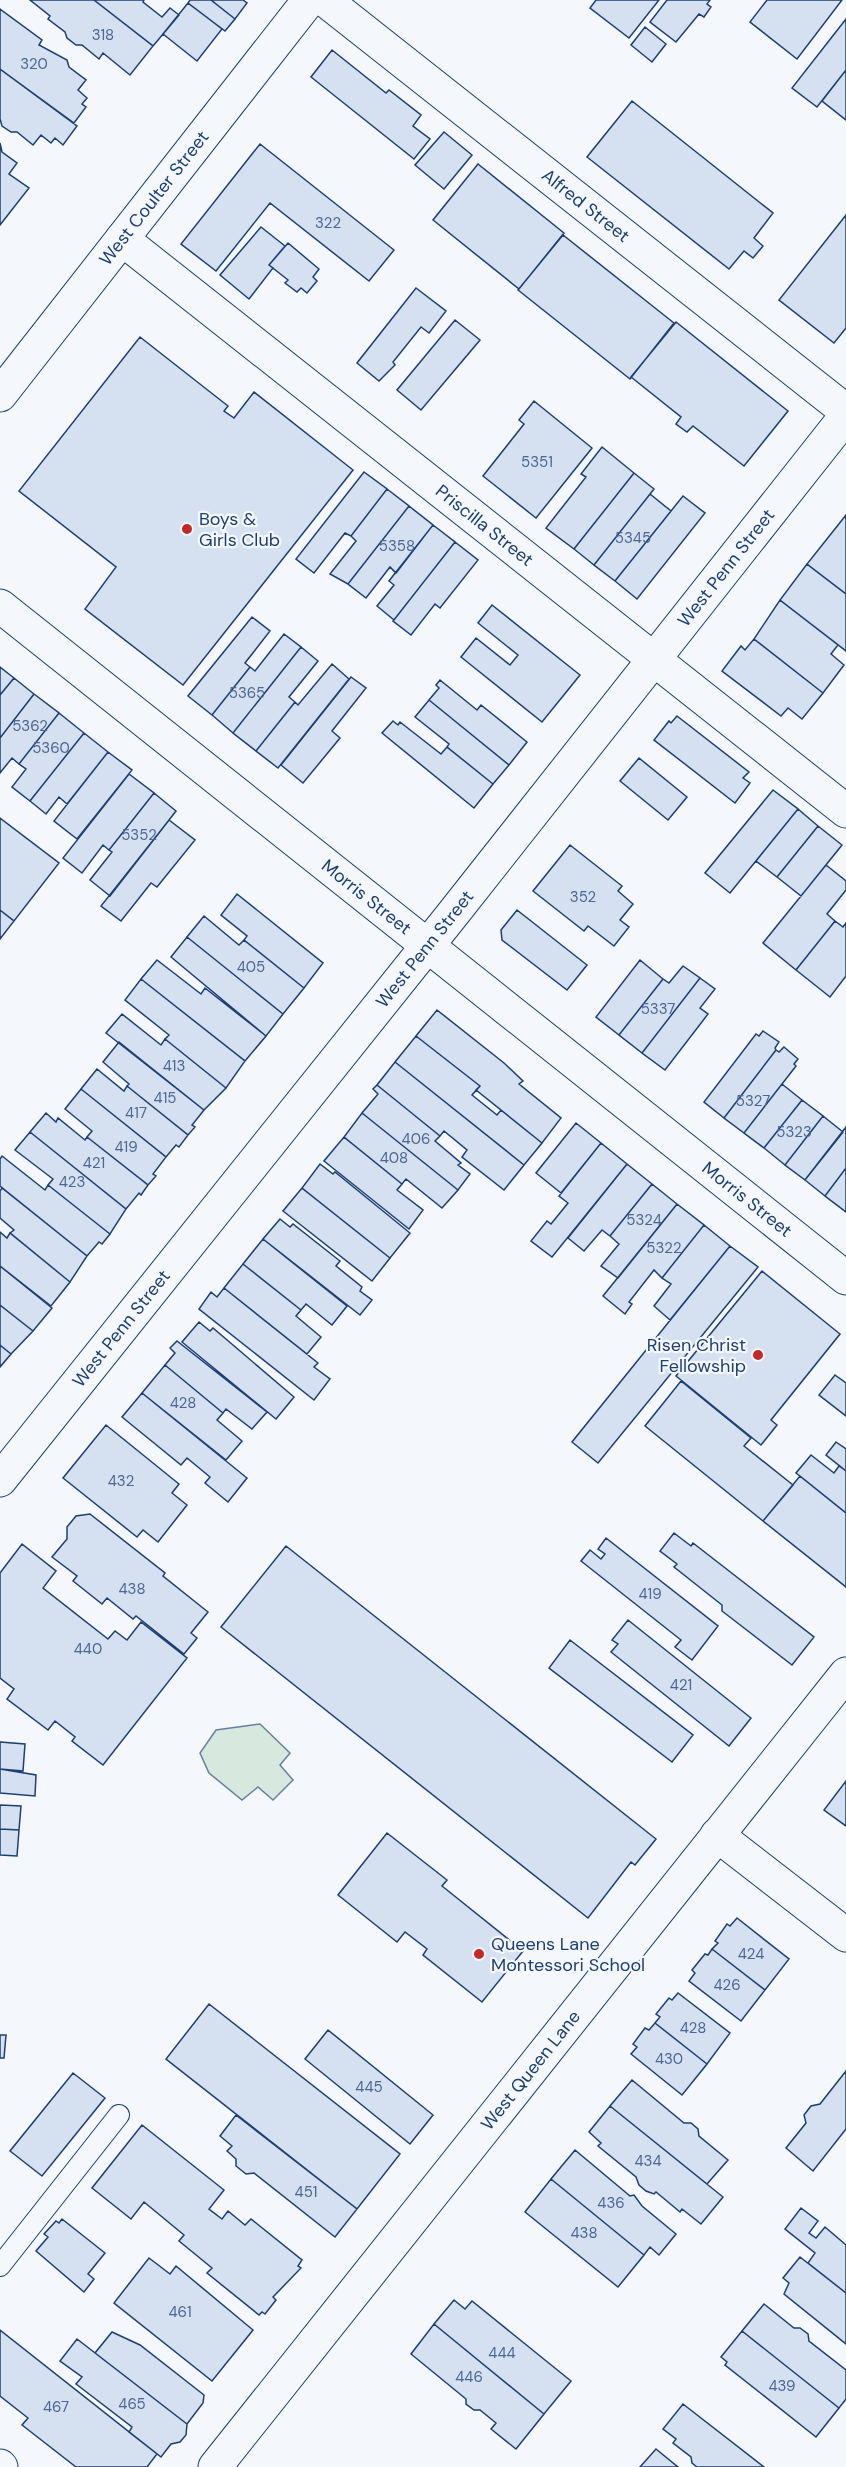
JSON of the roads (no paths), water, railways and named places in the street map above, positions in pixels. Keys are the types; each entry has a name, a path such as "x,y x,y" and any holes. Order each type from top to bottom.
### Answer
{"street":[{"name":"West Coulter Street","path":"0,395 309,0"},
{"name":"Alfred Street","path":"325,0 846,411"},
{"name":"Priscilla Street","path":"122,239 846,812"},
{"name":"West Penn Street","path":"0,1480 428,946 846,416"},
{"name":"Morris Street","path":"0,606 846,1278"},
{"name":"West Queen Lane","path":"215,2467 846,1674"},
{"path":"717,1835 846,1935"}],"lane":[{"path":"0,2266 119,2115"}],"place":[{"name":"Boys & Girls Club","path":"187,529"},
{"name":"Risen Christ Fellowship","path":"758,1355"},
{"name":"Queens Lane Montessori School","path":"479,1954"}]}
